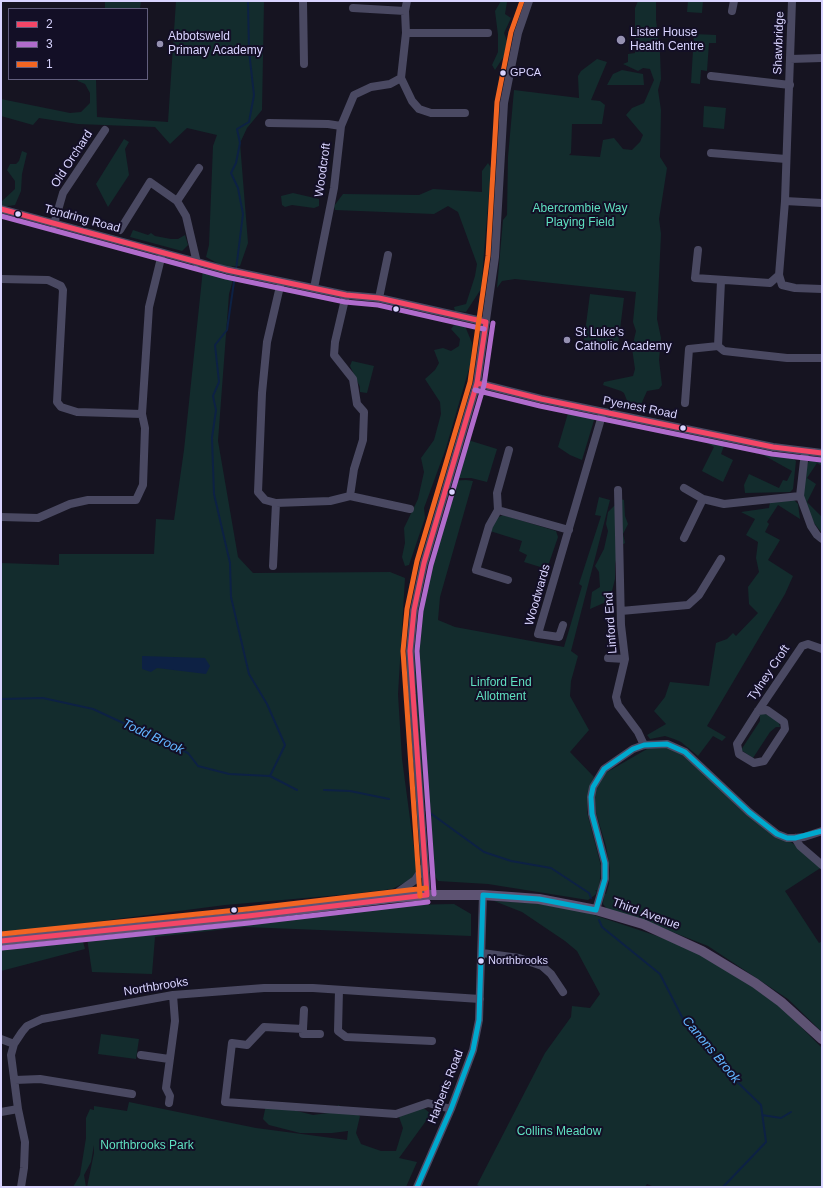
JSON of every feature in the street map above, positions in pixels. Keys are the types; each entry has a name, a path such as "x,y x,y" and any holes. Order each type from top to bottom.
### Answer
{"main road":[{"name":"Third Avenue","path":"1,941 255,915 390,898 427,895 483,895 539,900 596,910 643,924 702,951 755,983 781,1002 822,1039"}],"street":[{"path":"303,1 304,64"},
{"path":"407,1 405,11 406,33 401,78 412,101 419,109 431,113 465,113"},
{"path":"427,895 410,651 414,610 424,563 478,383 495,249 504,103 518,33 529,1"},
{"path":"732,11 734,1"},
{"name":"Shawbridge","path":"779,275 785,201 792,1"},
{"path":"353,8 405,11"},
{"path":"406,33 488,33"},
{"path":"790,59 822,58"},
{"name":"Shawbridge","path":"711,76 790,85"},
{"name":"Woodcroft","path":"314,288 334,188 341,126 354,94 371,88 390,84 401,78"},
{"path":"269,122 328,124 341,126"},
{"name":"Old Orchard","path":"54,224 63,193 105,130"},
{"path":"711,153 786,159"},
{"path":"177,201 199,168"},
{"path":"120,230 150,182 177,201 186,216 197,263"},
{"path":"785,201 822,203"},
{"name":"Tendring Road","path":"1,209 197,263 346,295 379,298 486,322"},
{"path":"698,250 695,278 721,281 770,283 779,275 782,285 795,288 822,290"},
{"path":"1,517 38,518 70,504 88,500 136,500 144,485 145,428 142,414 149,307 162,254"},
{"path":"379,298 388,255"},
{"path":"1,279 48,280 61,286 63,290 58,402 61,407 77,412 142,414"},
{"path":"718,346 721,281"},
{"path":"281,282 267,342 262,393 258,492 265,500 276,504 330,501 350,496 410,509"},
{"path":"346,295 335,342 334,354 353,379 357,404 364,412 363,440 354,469 350,496"},
{"path":"685,403 689,349 718,346 724,351 732,353 779,356 787,358 822,358"},
{"name":"Pyenest Road","path":"478,383 541,399 773,448 822,453"},
{"name":"Woodwards","path":"563,625 559,637 538,634 603,412"},
{"path":"508,580 476,570 488,526 498,510 497,493 509,450"},
{"path":"805,452 800,496 811,526 817,535 822,539"},
{"path":"684,488 703,498 724,504 800,496"},
{"name":"Linford End","path":"618,490 621,610 625,659 616,692 617,701 638,732 644,745"},
{"path":"684,538 703,498"},
{"path":"273,566 276,504"},
{"path":"498,510 569,530"},
{"path":"621,610 688,605 700,595 721,559"},
{"name":"Tylney Croft","path":"758,711 767,710 784,722 785,730 764,761 754,763 739,754 737,744 758,711 802,646 808,644 822,649"},
{"path":"608,658 625,659"},
{"path":"596,910 605,879 605,863 592,814 591,798 593,787 604,769 633,749 644,745 659,743 667,744 685,752 749,812 777,834 787,838 795,838 804,837 822,831"},
{"path":"795,838 800,846 822,865"},
{"path":"390,898 415,880 424,867"},
{"name":"Harberts Road","path":"417,1187 451,1109 473,1050 479,1020 483,895"},
{"path":"482,953 520,958 542,966 551,974 563,992"},
{"name":"Northbrooks","path":"14,1044 27,1026 42,1019 173,995 264,988 313,988 480,999"},
{"path":"339,990 338,1031 346,1038 432,1041"},
{"path":"169,1103 170,1096 166,1088 175,1021 173,995"},
{"path":"304,1010 303,1034 320,1034"},
{"path":"303,1029 264,1027 247,1045 232,1043 225,1102 396,1114 428,1103 451,1109"},
{"path":"1,1039 14,1044 11,1055 18,1109 25,1142 24,1168 20,1187"},
{"path":"141,1055 169,1059"},
{"path":"15,1080 40,1079 132,1094"},
{"path":"1,1112 18,1109"}],"green space":[{"path":"105,1 141,1 140,8 105,8"},
{"path":"176,1 264,1 262,110 247,128 240,143 248,243 240,266 224,267 206,257 209,245 213,146 217,135 187,128 170,144 155,127 78,124 39,118 33,125 1,116 1,99 70,113 81,112 90,103 90,93 85,84 78,80 96,80 97,117 168,122"},
{"path":"501,1 507,2 505,14 511,18 504,33 507,41 504,56 495,70 492,65 498,52 498,35 495,11"},
{"name":"Abercrombie Way Playing Field","path":"638,1 656,1 656,20 661,79 658,90 661,110 660,157 667,168 659,219 661,234 657,319 661,338 659,360 662,385 659,389 647,391 639,409 630,408 624,393 621,391 603,385 604,382 633,376 635,369 632,348 636,331 633,322 636,292 515,279 502,281 497,288 503,220 507,215 508,157 514,90 579,98 578,76 581,71 597,59 607,62 591,100 600,101 605,105 602,124 572,124 571,153 569,155 600,157 603,140 614,138 623,149 632,150 640,142 643,135 626,115 632,108 644,103 654,80 650,69 643,68 638,71 623,64 628,62 628,54 635,53 635,8"},
{"path":"688,1 703,1 702,13 687,12"},
{"path":"694,34 716,35 716,43 709,43 707,71 701,70 700,84 691,83"},
{"path":"622,70 643,74 644,85 607,85 613,74"},
{"path":"704,106 726,108 724,129 703,127"},
{"path":"124,139 129,142 125,149 129,175 108,207 96,184"},
{"path":"22,151 27,153 22,174 21,191 15,205 1,207 1,202 15,189 15,181 7,170 10,164 16,164 19,161"},
{"path":"488,163 491,168 481,289 466,312 455,311 454,307 466,304 475,276 477,264 458,212 448,206 434,214 335,210 334,206 343,194 419,195 433,189 482,192 482,171"},
{"path":"293,193 319,199 319,206 314,208 292,205 285,207 282,205 281,196"},
{"path":"133,230 148,235 151,233 155,236 171,239 178,239 185,235 188,245 182,251 130,237"},
{"path":"203,269 234,276 229,294 218,441 238,557 253,573 390,572 405,578 398,694 402,759 417,871 410,880 392,889 225,905 1,934 1,563 59,565 59,554 154,554 156,519 174,520 184,450"},
{"path":"590,294 624,298 618,345 584,340"},
{"path":"454,325 465,326 472,343 471,362 446,448 424,508 425,518 409,565 405,566 402,557 405,543 404,528 418,499 424,472 421,458 434,440 441,414 440,402 425,379 435,370 439,363 434,350 443,348 451,351 459,346 460,339 451,329"},
{"path":"352,361 374,366 367,393 360,392 360,387 350,366"},
{"path":"569,410 593,415 595,417 582,460 570,455 558,447"},
{"path":"710,439 725,443 721,454 733,460 723,482 702,471 714,447 707,443"},
{"path":"468,440 497,449 487,482 471,478 456,478"},
{"path":"756,449 791,456 796,461 793,489 790,492 745,493 744,485 749,474 779,488 783,480 787,481 792,471 756,451"},
{"path":"817,457 822,457 822,466 817,463 807,478 816,484 807,502 822,517 822,533 814,523 805,503 802,488 808,462"},
{"name":"Linford End Allotment","path":"449,481 473,481 440,597 438,620 455,627 564,647 582,586 579,584 601,516 595,515 599,497 610,500 571,651 578,656 571,681 570,696 589,730 570,752 594,777 590,787 587,812 601,866 599,891 595,890 597,892 595,895 588,900 488,884 438,881 434,874 423,790 413,656 420,599 426,591 433,552 453,484"},
{"path":"621,499 624,500 625,516 628,524 623,534 625,543 620,546 615,564 615,579 611,595 606,602 590,609 592,592 600,587 599,572 595,566 604,549 608,531 606,524 608,512"},
{"path":"793,499 798,504 800,519 778,505 767,522 769,524 765,532 780,540 768,560 793,576 785,594 707,726 726,737 722,741 713,736 698,756 681,742 674,739 665,736 650,739 647,735 666,724 654,711 665,697 670,682 709,686 716,643 727,639 733,633 736,636 758,613 749,604 748,587 759,572 756,558 758,542 746,535 755,519 741,512 769,508 770,502"},
{"path":"503,515 556,531 558,537 547,569 524,562 527,555 519,551 522,541 490,531 496,518"},
{"path":"760,713 769,715 779,723 780,727 776,727 770,732 753,758 741,750 760,721"},
{"path":"667,744 688,757 742,811 803,850 822,867 785,891 819,943 822,941 822,1032 788,999 708,946 642,920 607,909 603,904 604,893 606,894 609,884 610,870 606,846 596,813 594,793 602,775 647,749"},
{"name":"Collins Meadow","path":"494,901 532,903 582,911 660,937 703,955 736,975 781,1007 822,1048 822,1187 654,1187 647,1184 645,1187 481,1187 477,1185 545,1053 571,1017 572,1006 590,1008 600,994 577,951 565,941 522,912"},
{"path":"454,904 471,914 471,936 245,927 155,937 152,974 92,972 87,938 407,905"},
{"path":"82,938 85,949 1,971 1,947"},
{"path":"101,1034 139,1039 136,1059 98,1054"},
{"name":"Northbrooks Park","path":"129,1102 256,1128 347,1140 348,1131 332,1133 300,1133 269,1125 263,1119 266,1105 273,1105 313,1115 335,1112 338,1105 360,1116 356,1133 361,1144 381,1151 396,1151 403,1128 399,1117 420,1105 431,1114 399,1158 417,1162 406,1187 87,1187 94,1153 94,1145 91,1162 84,1175 86,1187 73,1187 80,1175 86,1138 86,1118 90,1109 94,1110 94,1106 127,1111"}],"water":[{"path":"142,656 205,658 210,666 206,674 157,668 151,672 142,669"}],"waterway":[{"path":"236,270 243,214 238,188 231,173 236,163 240,143 237,129 249,122 254,95 249,51 248,1"},
{"path":"235,275 227,330 215,345 219,382 213,396 216,410 212,438 214,494 230,563 231,597 249,674 267,704 285,745 270,776"},
{"name":"Todd Brook","path":"1,699 43,698 93,709 188,753 198,766 229,774 270,776 297,790"},
{"name":"Todd Brook","path":"324,790 350,791 389,799"},
{"name":"Canons Brook","path":"426,810 484,852 511,861 551,868 589,893 591,898"},
{"name":"Canons Brook","path":"599,920 602,927 660,974 682,1017 727,1072 761,1105 766,1142 723,1187"},
{"path":"762,1115 781,1118 791,1112"}],"transit line":[{"name":"1","path":"420,896 403,651 407,609 417,561 470,382 488,256 497,102 511,32 522,1"},
{"name":"2","path":"1,209 227,270 346,295 379,298 486,322"},
{"name":"3","path":"1,216 226,277 345,302 378,305 484,329"},
{"name":"2","path":"427,895 410,651 414,610 424,563 477,383 486,322"},
{"name":"3","path":"434,894 417,651 421,611 431,565 484,385 493,323"},
{"name":"2","path":"477,383 541,399 773,447 822,453"},
{"name":"3","path":"475,390 540,406 772,454 821,460"},
{"path":"596,910 605,879 605,863 592,814 591,797 593,787 604,769 633,749 644,745 667,744 685,752 749,812 777,834 787,838 795,838 822,831"},
{"name":"1","path":"1,934 247,909 426,888"},
{"name":"2","path":"1,941 248,916 427,895"},
{"path":"483,895 539,899 596,910"},
{"path":"417,1187 451,1109 473,1050 479,1020 483,895"},
{"name":"3","path":"2,948 249,923 428,902"}],"place":[{"name":"Lister House Health Centre","path":"621,40"},
{"name":"Abbotsweld Primary Academy","path":"160,44"},
{"name":"GPCA","path":"503,73"},
{"name":"St Luke's Catholic Academy","path":"567,340"},
{"name":"Northbrooks","path":"481,961"}]}
